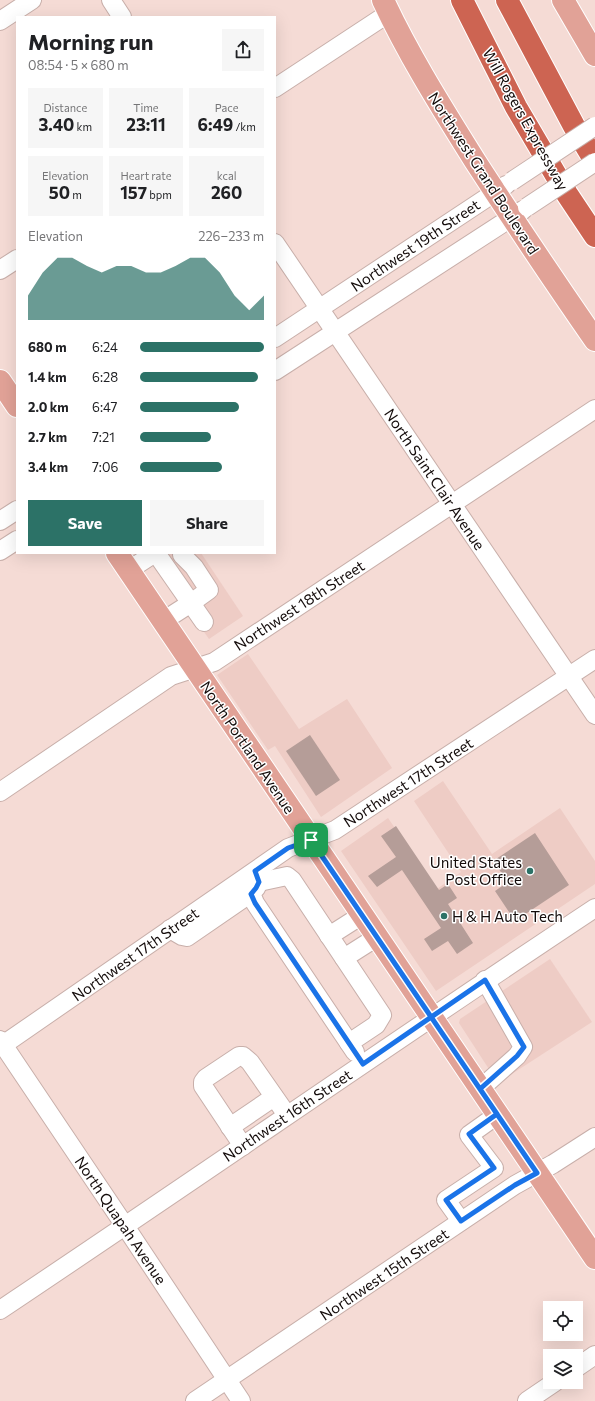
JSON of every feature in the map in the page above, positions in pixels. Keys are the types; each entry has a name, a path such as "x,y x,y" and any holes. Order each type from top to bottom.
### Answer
{"highway":[{"name":"Will Rogers Expressway","path":"462,0 516,107 564,188 595,236"},
{"path":"509,4 574,126 595,162"}],"main road":[{"path":"563,0 595,55"},
{"name":"Northwest Grand Boulevard","path":"386,7 399,35 432,93 504,187 595,340"},
{"path":"0,381 16,405"},
{"name":"North Portland Avenue","path":"123,562 595,1258"}],"street":[{"path":"0,21 32,0"},
{"path":"111,0 121,16"},
{"path":"276,87 386,7"},
{"name":"Northwest 19th Street","path":"276,337 595,126"},
{"name":"Northwest 19th Street","path":"276,369 595,162"},
{"name":"North Saint Clair Avenue","path":"276,244 595,715"},
{"path":"0,270 16,260"},
{"name":"Northwest 18th Street","path":"0,792 171,676 214,662 595,410"},
{"path":"0,521 16,511"},
{"path":"0,551 16,541"},
{"path":"123,562 152,554"},
{"path":"157,554 204,622"},
{"path":"163,621 191,604 209,590 190,557"},
{"name":"Northwest 17th Street","path":"1,1044 170,929 255,882 288,848 335,830 595,659"},
{"path":"349,1043 376,1025 382,1016 292,880 287,876 255,882 255,903 363,1064"},
{"name":"Northwest 16th Street","path":"0,1310 126,1226 431,1016 595,908"},
{"path":"329,936 362,915"},
{"path":"344,958 377,937"},
{"path":"480,1089 517,1056 524,1047 485,980"},
{"name":"North Quapah Avenue","path":"1,1044 126,1226 241,1401"},
{"path":"243,1146 203,1086 203,1082 206,1078 239,1056 243,1056 250,1062 287,1116"},
{"path":"230,1127 274,1097"},
{"path":"461,1221 446,1200 494,1168 469,1134 497,1114"},
{"name":"Northwest 15th Street","path":"195,1401 515,1185 554,1164 595,1137"},
{"path":"583,1363 595,1355"},
{"path":"527,1401 545,1389"}],"shaded area":[{"path":"150,554 202,554 243,616 209,639"},
{"path":"248,654 299,729 347,699 392,768 321,817 275,746 268,750 217,675"},
{"path":"443,781 492,854 560,808 595,861 595,884 436,991 341,851 388,818 437,889 461,872 414,801"},
{"path":"550,959 592,1022 498,1083 459,1023 460,1019"}],"building":[{"path":"310,735 340,780 316,796 286,751"},
{"path":"396,826 439,890 448,884 457,898 448,904 473,943 457,954 448,941 432,951 424,939 441,928 402,870 377,887 368,876 396,857 381,836"},
{"name":"United States Post Office","path":"535,833 569,885 515,921 495,891 508,882 493,861"}],"place":[{"name":"United States Post Office","path":"530,871"},
{"name":"H & H Auto Tech","path":"444,916"}],"route":[{"path":"311,840 288,848 255,871 259,882 251,894 255,903 363,1064 431,1016 485,980 524,1047 517,1056 480,1089 497,1114 469,1134 494,1168 446,1200 461,1221 515,1185 537,1173 480,1089 461,1061 431,1016 390,955 311,840"}]}
